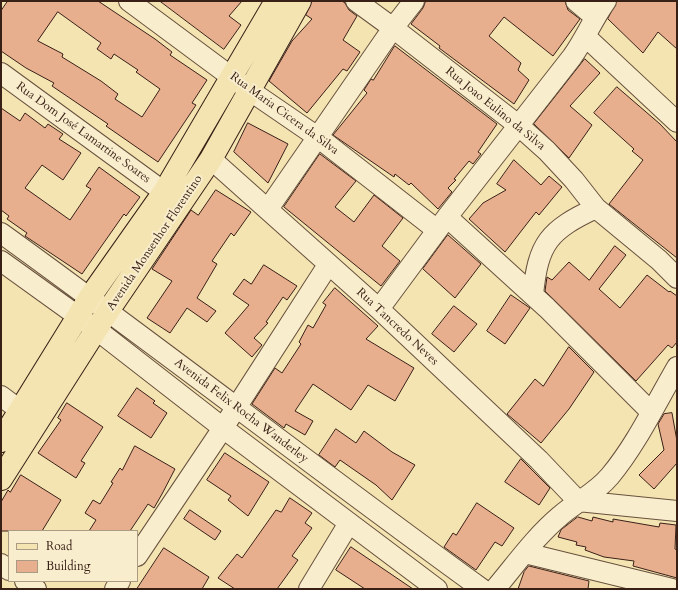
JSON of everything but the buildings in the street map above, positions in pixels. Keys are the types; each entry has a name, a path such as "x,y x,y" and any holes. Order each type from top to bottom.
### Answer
{"main road":[{"name":"Avenida Monsenhor Florentino","path":"1,441 21,411 90,297 164,192 276,1"},
{"name":"Avenida Monsenhor Florentino","path":"1,479 103,320 211,160 300,1"}],"street":[{"name":"Rua Maria Cicera da Silva","path":"129,1 249,90 442,223 532,295 651,412"},
{"name":"Rua Joao Eulino da Silva","path":"356,1 518,125 547,151 574,180 596,208 659,260 677,278"},
{"path":"268,209 319,138 393,28 414,1"},
{"path":"379,309 442,223 586,38 601,9 576,1"},
{"path":"586,38 677,122"},
{"name":"Rua Dom José Lamartine Soares","path":"1,73 164,192"},
{"name":"Rua Tancredo Neves","path":"211,160 379,309 539,460 578,501"},
{"path":"532,295 538,260 547,241 565,225 596,208"},
{"name":"Avenida Felix Rocha Wanderley","path":"1,233 90,297 103,320 223,428 437,589"},
{"name":"Avenida Felix Rocha Wanderley","path":"1,261 79,316 103,320 236,406 360,501 482,589"},
{"path":"138,555 223,428 328,265"},
{"path":"495,589 548,526 578,501 594,493 611,475 625,456 677,367"},
{"path":"1,396 21,411"},
{"path":"578,501 677,511"},
{"path":"309,589 349,523"},
{"path":"525,553 672,589"},
{"path":"26,582 36,589"}]}
